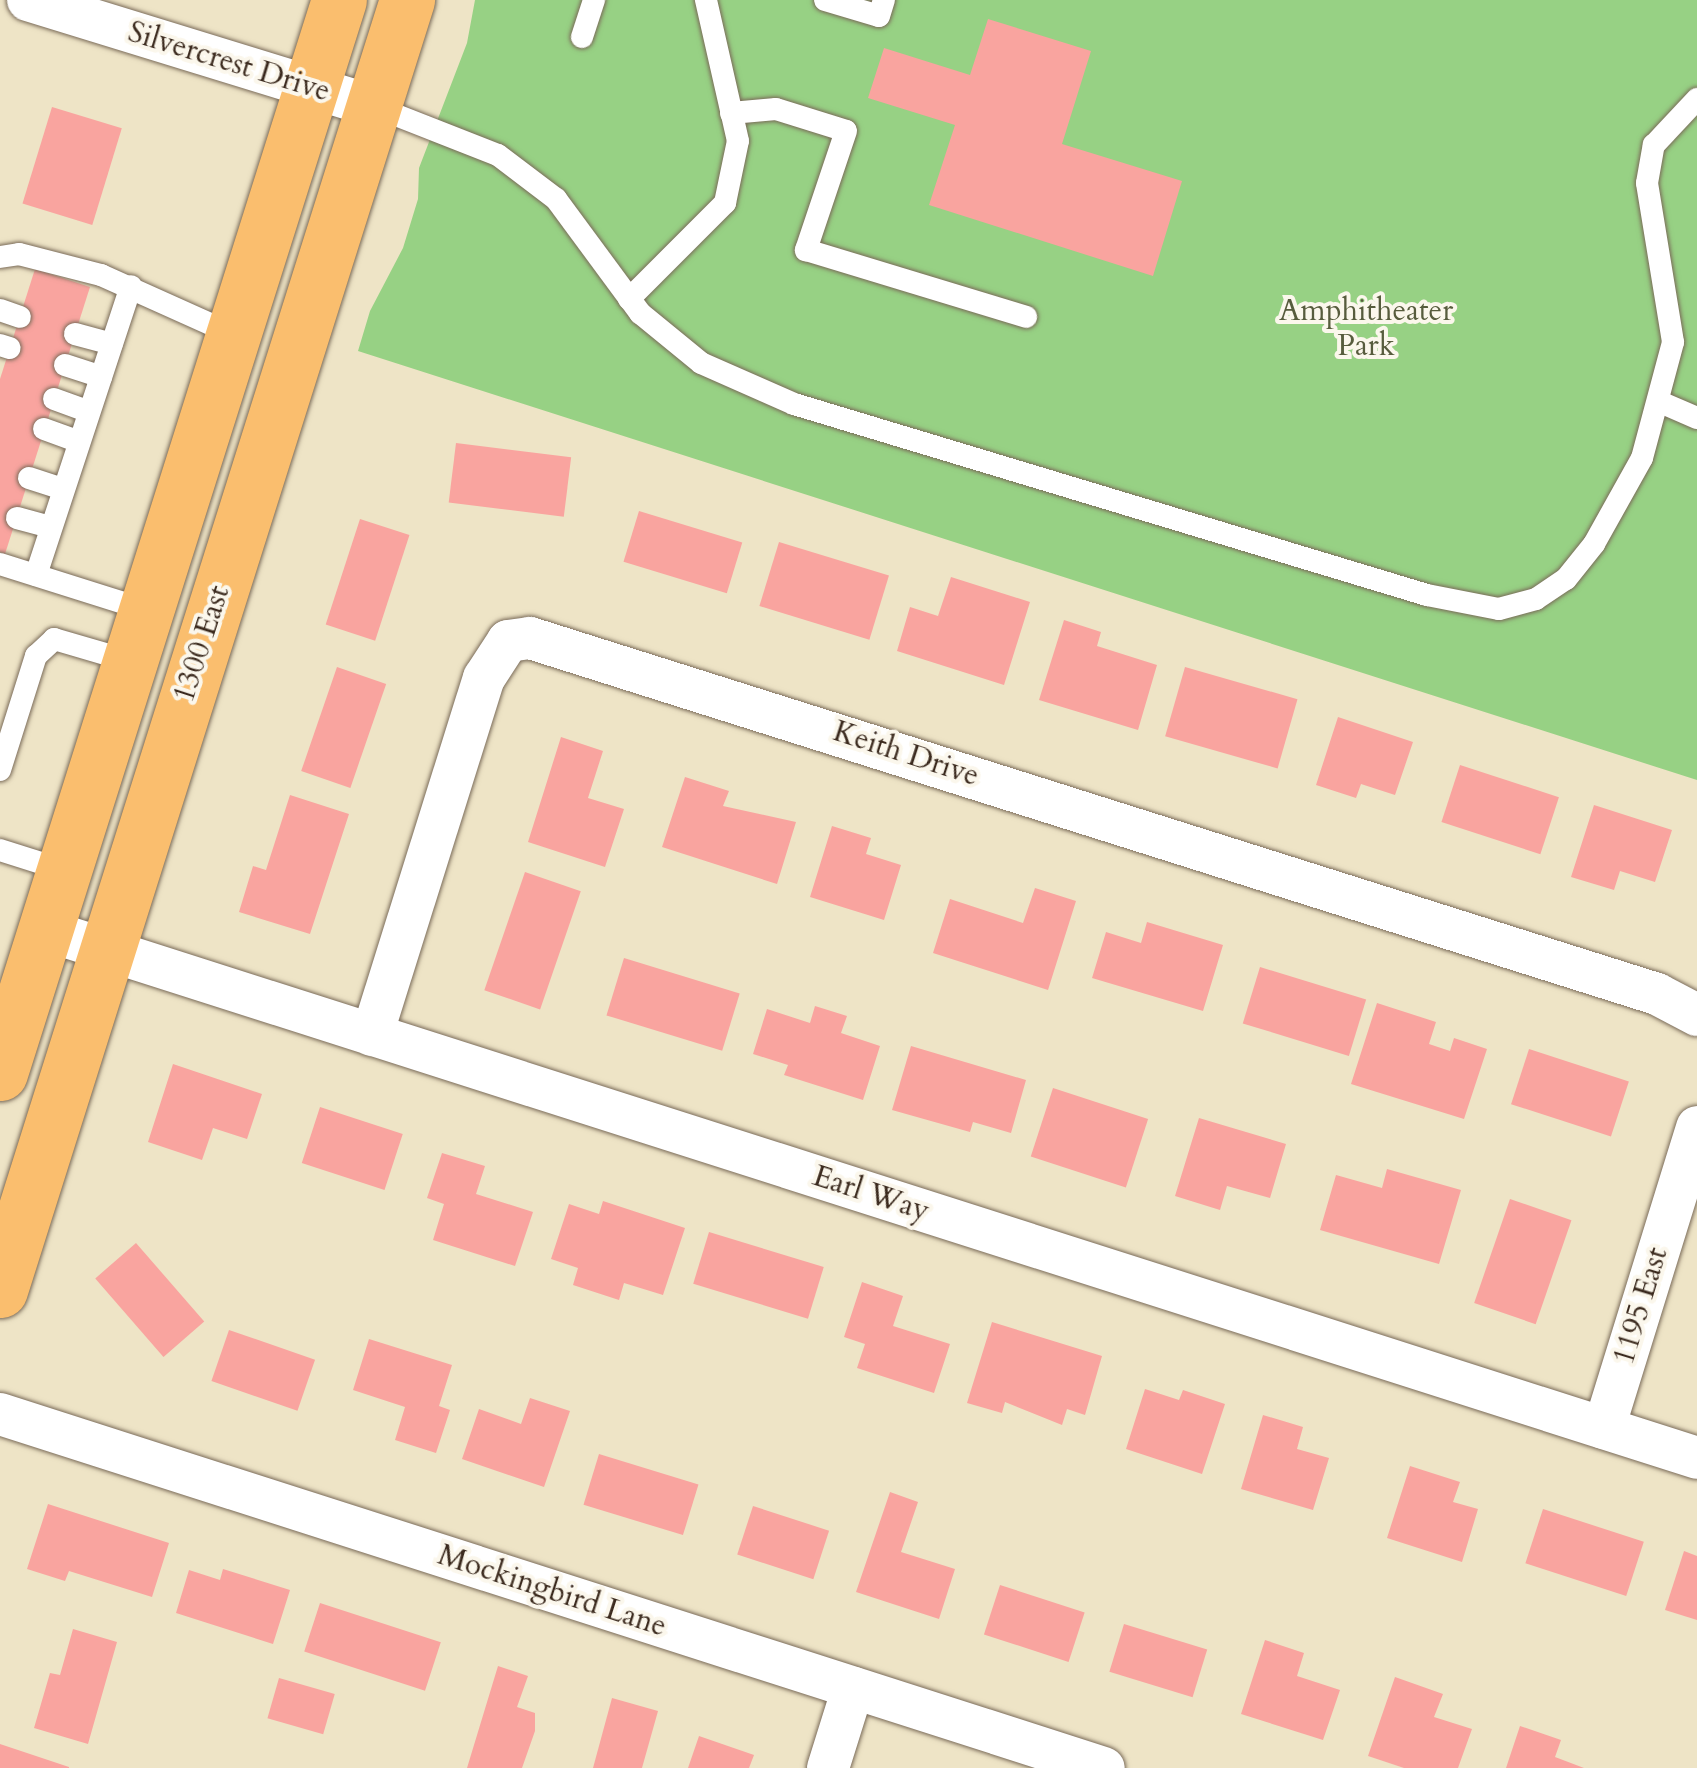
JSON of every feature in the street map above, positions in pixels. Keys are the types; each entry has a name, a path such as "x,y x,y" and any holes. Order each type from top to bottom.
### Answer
{"main road":[{"path":"0,1073 230,333 339,0"},
{"name":"1300 East","path":"0,1290 407,0"}],"street":[{"name":"Silvercrest Drive","path":"28,0 373,106"},
{"name":"Keith Drive","path":"372,1035 484,678 508,640 530,638 1657,994 1697,1015"},
{"name":"Earl Way","path":"45,930 1697,1458"},
{"name":"1195 East","path":"1604,1428 1697,1127"},
{"name":"Mockingbird Lane","path":"0,1414 1104,1768"},
{"path":"828,1768 853,1688"}],"lane":[{"path":"582,36 594,0"},
{"path":"629,299 725,203 738,141 706,0"},
{"path":"824,0 879,16 884,0"},
{"path":"373,106 498,155 556,200 629,299 700,364 794,404 1427,595 1499,609 1551,589 1594,544 1642,458 1673,342 1647,182 1654,146 1697,99"},
{"path":"731,113 776,109 846,131 806,250 1026,317"},
{"path":"0,257 19,254 131,286 230,333"},
{"path":"36,575 131,286"},
{"path":"74,334 112,344"},
{"path":"65,366 101,376"},
{"path":"54,399 89,412"},
{"path":"1660,402 1697,418"},
{"path":"44,429 79,442"},
{"path":"29,478 64,490"},
{"path":"17,518 50,527"},
{"path":"0,564 146,610"},
{"path":"0,770 36,656 54,638 129,661"},
{"path":"0,850 64,871"}],"green space":[{"name":"Amphitheater Park","path":"475,0 1697,0 1697,780 358,351 370,311 403,248 418,199 419,168 467,43"}],"building":[{"path":"988,19 1091,51 1062,144 1182,181 1153,276 929,205 955,125 868,98 884,48 970,75"},
{"path":"52,107 122,128 92,225 22,204"},
{"path":"35,269 90,287 5,554 0,552 0,379"},
{"path":"456,443 571,457 564,517 449,503"},
{"path":"639,511 742,543 727,593 624,562"},
{"path":"360,519 409,535 375,641 326,625"},
{"path":"779,542 889,576 869,640 759,606"},
{"path":"951,577 1030,602 1004,685 897,651 910,607 938,616"},
{"path":"1064,620 1101,632 1097,646 1157,665 1138,730 1039,700"},
{"path":"337,667 386,684 350,788 301,771"},
{"path":"1185,667 1297,699 1278,768 1165,736"},
{"path":"1338,717 1413,742 1395,795 1361,784 1356,798 1316,785"},
{"path":"561,737 603,751 588,798 624,809 605,867 528,842"},
{"path":"1460,765 1559,797 1540,854 1441,822"},
{"path":"685,777 729,791 723,806 796,822 777,884 662,847"},
{"path":"290,795 349,814 310,934 239,912 253,866 266,870"},
{"path":"1594,805 1672,830 1655,882 1620,871 1614,890 1571,877"},
{"path":"832,826 871,838 866,854 901,865 884,920 810,897"},
{"path":"525,872 581,891 540,1009 484,990"},
{"path":"1035,888 1076,901 1048,990 933,953 950,899 1023,923"},
{"path":"1147,922 1223,945 1203,1011 1092,978 1106,932 1141,943"},
{"path":"624,958 740,993 722,1051 606,1015"},
{"path":"1260,967 1366,999 1349,1056 1243,1023"},
{"path":"1377,1003 1436,1022 1429,1044 1450,1051 1454,1038 1487,1049 1464,1119 1351,1084"},
{"path":"815,1006 847,1016 841,1033 880,1046 863,1100 784,1075 788,1065 753,1054 767,1009 810,1023"},
{"path":"911,1046 1026,1080 1011,1133 973,1122 970,1132 892,1110"},
{"path":"1529,1049 1629,1081 1611,1137 1511,1104"},
{"path":"173,1064 262,1094 247,1139 213,1128 202,1160 148,1142"},
{"path":"1053,1088 1148,1119 1126,1187 1031,1156"},
{"path":"320,1107 403,1134 385,1190 302,1163"},
{"path":"1199,1118 1286,1144 1270,1198 1227,1186 1220,1210 1175,1196"},
{"path":"442,1153 485,1166 476,1194 533,1212 515,1266 433,1240 444,1204 427,1198"},
{"path":"1387,1169 1461,1190 1439,1264 1320,1230 1336,1175 1382,1188"},
{"path":"1510,1199 1571,1220 1536,1324 1474,1303"},
{"path":"603,1201 685,1228 663,1295 624,1283 619,1300 573,1285 578,1268 551,1259 569,1204 599,1214"},
{"path":"709,1232 824,1267 808,1319 693,1284"},
{"path":"136,1243 204,1321 163,1357 95,1278"},
{"path":"862,1282 903,1296 893,1326 950,1344 934,1393 857,1368 865,1344 844,1337"},
{"path":"992,1322 1102,1356 1085,1415 1067,1409 1062,1425 1005,1402 1002,1413 967,1403"},
{"path":"229,1330 315,1360 297,1411 211,1381"},
{"path":"369,1339 452,1365 439,1406 450,1410 436,1453 395,1440 405,1407 353,1390"},
{"path":"1145,1389 1179,1400 1183,1390 1225,1404 1202,1474 1126,1449"},
{"path":"530,1398 570,1411 544,1487 462,1459 479,1409 521,1424"},
{"path":"1263,1415 1303,1427 1297,1449 1329,1458 1313,1510 1241,1489"},
{"path":"599,1454 698,1484 683,1535 584,1505"},
{"path":"1410,1466 1460,1482 1453,1502 1478,1509 1462,1562 1387,1538"},
{"path":"890,1492 918,1502 901,1552 955,1569 939,1619 856,1592"},
{"path":"48,1504 169,1543 152,1597 69,1571 65,1581 27,1569"},
{"path":"753,1506 829,1531 813,1579 737,1555"},
{"path":"1543,1509 1644,1542 1626,1596 1525,1563"},
{"path":"1684,1551 1697,1556 1697,1620 1665,1610"},
{"path":"223,1569 290,1590 273,1644 176,1613 189,1570 220,1580"},
{"path":"1000,1585 1085,1613 1069,1662 984,1634"},
{"path":"320,1603 441,1642 425,1691 304,1652"},
{"path":"1124,1624 1207,1649 1193,1697 1109,1672"},
{"path":"73,1629 117,1642 88,1744 34,1728 50,1673 60,1675"},
{"path":"1265,1640 1304,1653 1297,1676 1340,1690 1323,1740 1241,1714"},
{"path":"498,1666 528,1676 517,1707 535,1713 535,1731 522,1768 467,1768"},
{"path":"1395,1677 1443,1694 1434,1717 1472,1729 1458,1768 1404,1768 1368,1756"},
{"path":"279,1678 335,1694 323,1734 267,1718"},
{"path":"612,1698 658,1711 642,1768 593,1768"},
{"path":"1520,1726 1561,1740 1555,1757 1584,1768 1506,1768"},
{"path":"699,1736 754,1755 749,1768 688,1768"},
{"path":"0,1744 69,1767 69,1768 0,1768"}]}
